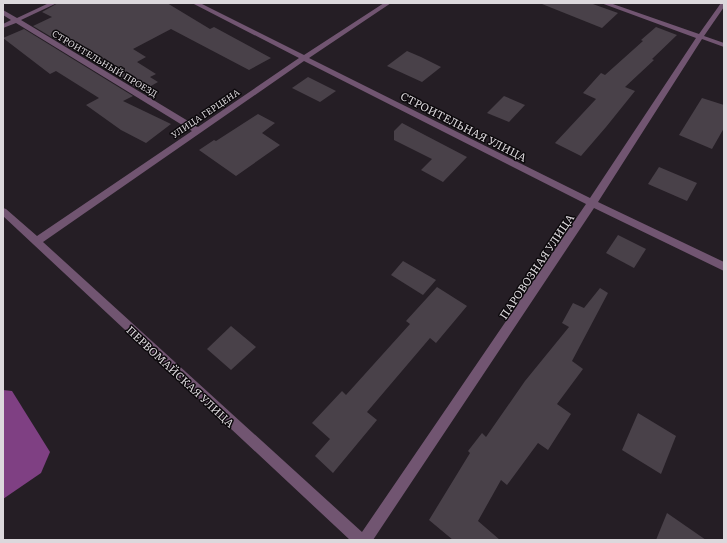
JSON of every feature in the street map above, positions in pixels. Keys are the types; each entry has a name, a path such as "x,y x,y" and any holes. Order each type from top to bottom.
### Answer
{"street":[{"path":"3,26 54,3"},
{"name":"СТРОИТЕЛЬНАЯ УЛИЦА","path":"195,3 592,203 724,266"},
{"name":"УЛИЦА ГЕРЦЕНА","path":"36,242 197,130 388,3"},
{"path":"604,3 724,45"},
{"name":"ПАРОВОЗНАЯ УЛИЦА","path":"365,540 592,203 700,37 724,3"},
{"name":"СТРОИТЕЛЬНЫЙ ПРОЕЗД","path":"3,12 197,130"},
{"name":"ПЕРВОМАЙСКАЯ УЛИЦА","path":"3,211 360,540"}],"shaded area":[{"path":"3,390 12,391 50,452 41,473 3,499"}],"building":[{"path":"58,3 167,3 210,29 214,27 271,58 249,70 171,29 133,49 146,57 137,62 156,74 150,77 158,82 142,91 33,26 52,17 42,12"},
{"path":"542,3 590,3 618,13 602,28"},
{"path":"656,27 677,35 652,59 654,60 625,87 635,91 581,156 555,143 596,99 583,93 601,73 605,75 643,41 641,40"},
{"path":"24,29 133,96 123,101 171,124 146,143 121,130 86,105 99,98 56,71 50,74 3,38"},
{"path":"407,51 441,67 422,82 387,66"},
{"path":"308,77 336,91 320,102 292,88"},
{"path":"504,96 525,105 509,122 487,113"},
{"path":"702,98 724,105 724,128 712,149 679,135"},
{"path":"258,114 275,123 262,133 280,145 236,176 199,150 214,140 216,141"},
{"path":"402,123 467,157 443,182 421,170 432,159 394,140 394,131"},
{"path":"659,167 697,183 687,201 648,184"},
{"path":"618,235 646,249 634,268 606,253"},
{"path":"403,261 436,280 423,295 391,275"},
{"path":"437,287 467,306 436,343 430,338 367,412 377,420 333,473 315,456 330,439 312,423 342,391 346,395 410,324 406,321"},
{"path":"600,288 608,293 572,361 583,369 557,404 571,414 548,450 538,443 507,485 501,480 478,521 500,540 453,540 429,520 470,453 468,451 482,433 486,437 525,381 569,327 562,323 573,303 584,308"},
{"path":"231,326 256,347 231,370 207,349"},
{"path":"638,413 676,436 661,474 622,450"},
{"path":"667,513 706,540 656,540"}]}
